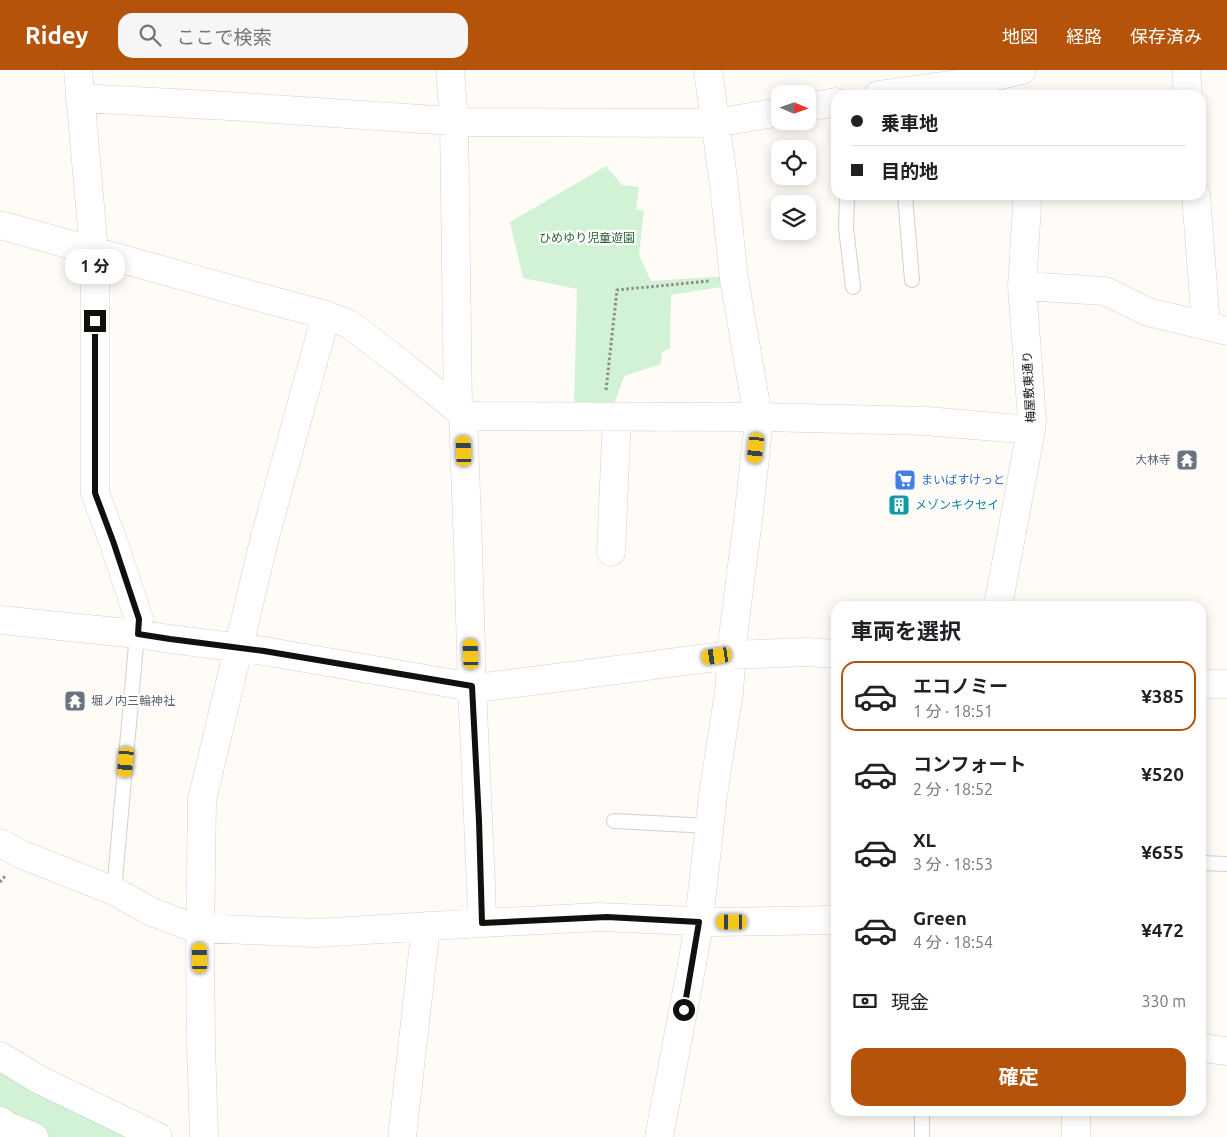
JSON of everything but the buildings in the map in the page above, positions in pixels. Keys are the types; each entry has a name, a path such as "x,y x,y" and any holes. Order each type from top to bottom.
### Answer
{"street":[{"path":"78,70 94,251 95,493 139,619 138,634"},
{"path":"450,70 454,121 460,411 468,546 482,923"},
{"path":"658,1137 699,922 709,826 729,692 731,655 748,522 758,417 734,279 724,185 708,70"},
{"path":"918,90 990,81 1022,70"},
{"path":"1186,70 1188,90"},
{"path":"80,98 219,105 466,122 715,123 771,114"},
{"path":"816,106 831,103"},
{"name":"梅屋敷東通り","path":"999,601 1032,419 1022,286 1026,200"},
{"path":"1022,286 1105,291 1148,312 1217,328 1197,200"},
{"path":"0,225 326,315 349,324 460,411 469,416 758,417 926,421 1031,430"},
{"path":"204,1137 200,928 202,800 268,527 326,315"},
{"path":"610,417 611,552"},
{"path":"0,620 138,634 239,647 484,687 731,655 806,652 831,654"},
{"path":"1206,684 1227,684"},
{"path":"0,843 23,855 114,892 152,912 200,928 316,933 607,917 699,922 831,920"},
{"path":"402,1137 426,926"},
{"path":"1206,1049 1227,1051"},
{"path":"0,1056 38,1079 158,1137"},
{"path":"1076,1116 1076,1137"},
{"path":"4,1128 34,1137"}],"lane":[{"path":"847,200 846,228 853,287"},
{"path":"905,200 912,280"},
{"path":"114,892 138,634"},
{"path":"614,821 709,826"},
{"path":"1206,862 1227,864"},
{"path":"922,1116 922,1137"}],"path":[{"path":"610,417 616,290 734,279"}],"green space":[{"name":"ひめゆり児童遊園","path":"606,166 622,185 639,187 636,209 644,211 639,255 651,281 727,276 728,286 671,295 670,348 662,352 661,364 624,376 612,410 574,408 577,289 523,278 510,222"},
{"path":"0,1062 147,1137 30,1137 0,1121"}],"place":[{"name":"大林寺","path":"1187,460"},
{"name":"まいばすけっと","path":"905,480"},
{"name":"メゾンキクセイ","path":"899,505"},
{"name":"堀ノ内三輪神社","path":"75,701"}],"route":[{"path":"95,321 95,493 139,619 138,634 264,651 472,686 482,923 607,917 699,922 684,1010"}]}
